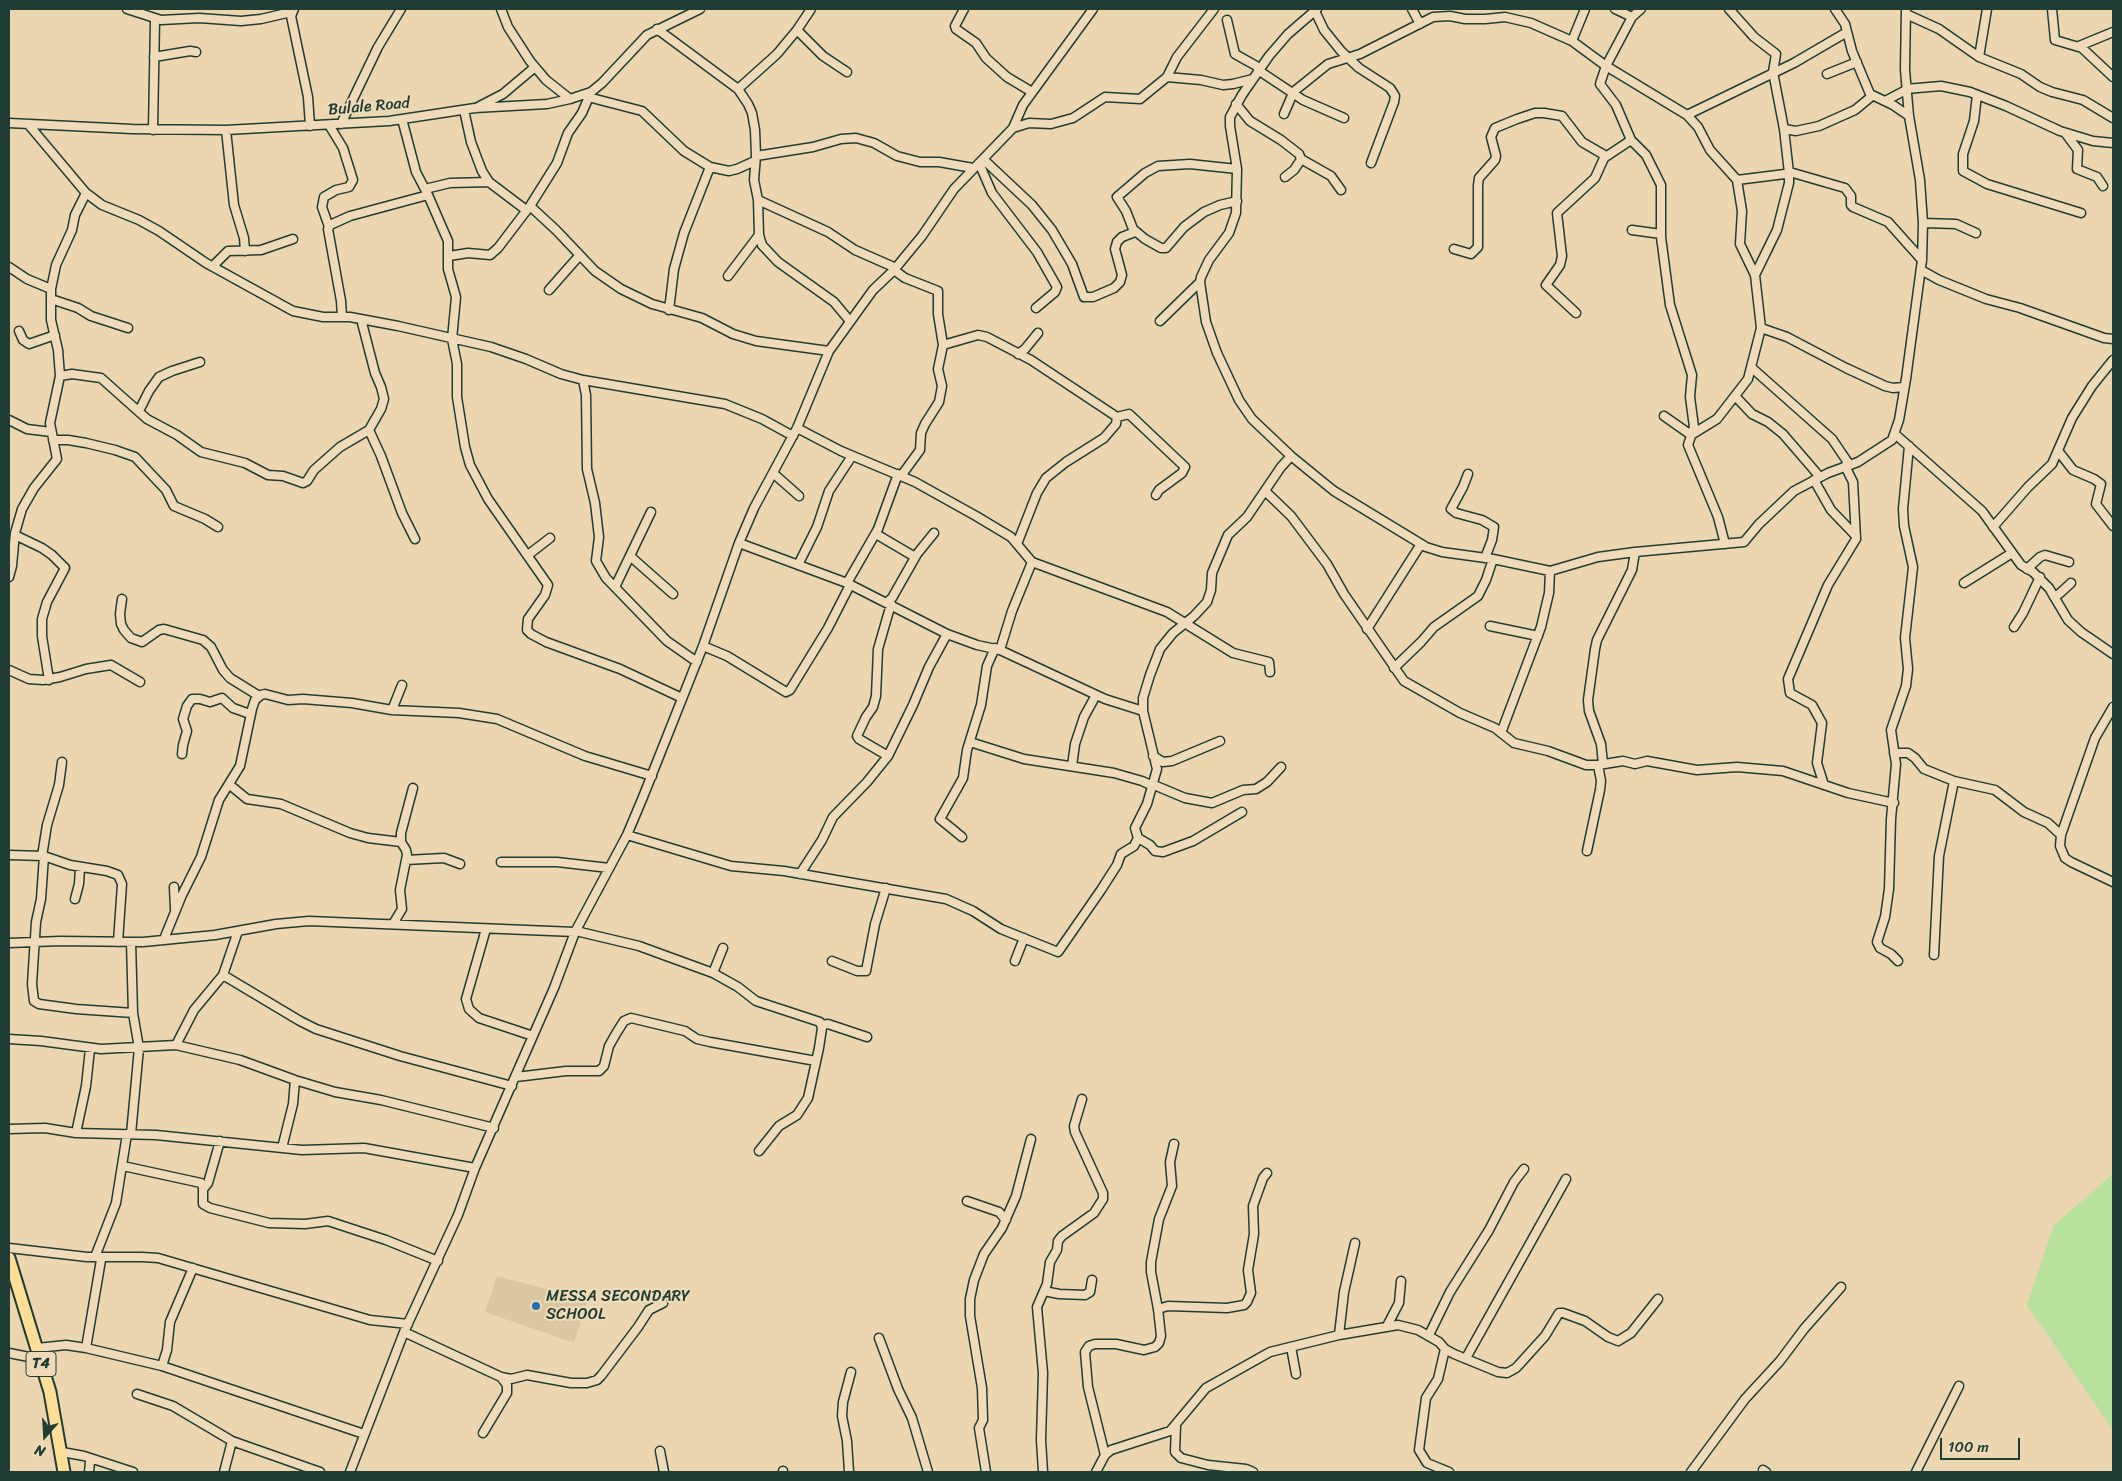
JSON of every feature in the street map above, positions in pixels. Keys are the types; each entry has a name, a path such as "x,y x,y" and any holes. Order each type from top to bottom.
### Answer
{"highway":[{"name":"T4","path":"9,1258 50,1392 64,1472"}],"street":[{"path":"127,9 155,20 199,18 241,21 270,18 293,10 308,97 310,126"},
{"path":"341,124 378,46 401,9"},
{"path":"501,9 508,27 535,67 546,80 570,99"},
{"name":"Bulale Road","path":"9,123 153,130 226,130 402,120 475,108 547,104 590,94 639,43 657,29 700,9"},
{"path":"738,89 777,54 811,9"},
{"path":"964,9 956,29 976,43 986,58 1007,77 1032,92"},
{"path":"350,1472 404,1332 438,1261 475,1168 516,1077 576,931 627,835 652,776 703,646 739,543 754,508 797,428 829,350 849,320 873,290 895,269 922,236 954,189 1012,128 1023,105 1093,9"},
{"path":"1012,128 1021,124 1050,124 1073,118 1105,97 1140,99 1167,77 1177,57 1214,9"},
{"path":"1412,9 1420,24"},
{"path":"1572,41 1585,9"},
{"path":"1615,9 1632,17"},
{"path":"1641,9 1632,17 1606,66 1600,84 1616,105 1631,140 1646,155 1661,185 1661,234 1670,305 1680,339 1692,368 1690,405 1694,420 1688,445 1718,517 1725,544"},
{"path":"1729,9 1754,37 1776,54 1780,61 1788,65"},
{"path":"1835,9 1845,24 1864,81 1872,96 1885,101 1909,116"},
{"path":"1979,57 1987,9"},
{"path":"2052,9 2055,40 2079,46 2113,78"},
{"path":"1371,163 1395,96 1390,88 1359,68 1347,57 1324,30 1316,10 1288,34 1259,69 1236,104 1230,117 1237,169 1237,201 1231,228 1209,260 1200,282 1206,322 1217,353 1239,400 1252,419 1291,456 1334,491 1421,544 1442,552 1550,571 1598,557 1744,542 1789,495 1817,479 1858,462 1888,444 1895,434 1904,387 1921,270 1923,223 1920,180 1906,89 1904,43 1906,11 1939,29 1979,57 2021,74 2040,87 2083,100 2113,118"},
{"path":"1284,114 1293,93 1328,64 1360,54 1440,16 1450,16 1465,19 1509,17 1531,23 1572,41 1606,66 1687,115 1698,127 1710,150 1737,180 1742,211 1740,244 1755,275 1761,328 1748,379 1736,397 1717,419 1691,435"},
{"path":"153,130 155,20"},
{"path":"1227,20 1235,54 1303,100 1344,118"},
{"path":"657,29 738,89 752,113 756,158 754,180 758,200 759,235 762,245 778,262 834,302 849,320"},
{"path":"797,30 823,56 847,72"},
{"path":"1687,115 1788,65 1847,32"},
{"path":"2079,46 2113,32"},
{"path":"154,57 190,51 196,52"},
{"path":"1755,275 1777,230 1789,183 1784,129 1773,72 1776,54"},
{"path":"1827,74 1857,62"},
{"path":"475,108 509,90 535,67"},
{"path":"1167,77 1201,80 1223,85 1242,95"},
{"path":"1223,85 1253,79"},
{"path":"1885,101 1906,89 1941,86 1977,95 2066,134 2093,141 2113,143"},
{"path":"449,256 468,253 490,255 494,253 528,208 556,163 568,134 582,113 590,94 642,111 684,151 710,167 728,171 737,170 756,158 841,139 856,138 874,143 897,156 920,162 978,163 1032,205 1052,230 1072,264 1084,297 1093,297 1114,288 1120,282 1122,274 1115,249 1116,242 1122,237 1135,232"},
{"path":"1977,95 1974,121 1963,154 1963,172 1987,184 2081,213"},
{"path":"1784,129 1796,131 1819,126 1855,110 1872,96"},
{"path":"1236,104 1250,121 1296,151 1301,159 1331,176 1341,190"},
{"path":"464,110 476,157 489,182 528,208 556,230 595,271 621,289 669,310 702,318 733,334 756,341 829,350"},
{"path":"1454,249 1472,254 1478,247 1479,178 1495,160 1496,156 1491,137 1495,128 1517,118 1535,114 1544,113 1562,116 1582,142 1606,156"},
{"path":"402,120 413,164 448,241 448,269 454,288 456,305 452,339 457,364 457,397 465,447 470,465 488,499 548,585 545,596 528,619 527,630 531,634 582,657 620,669 682,698"},
{"path":"28,124 86,194 114,211 139,220 159,231 213,266 294,312 323,317 361,319 506,352 560,374 583,380 725,404 762,419 793,436"},
{"path":"329,125 343,148 353,180 348,187 336,190 324,197 322,207 329,227 342,301 342,317"},
{"path":"226,130 234,205 241,227 245,251"},
{"path":"2066,134 2078,150 2076,161 2078,171 2097,177 2104,186"},
{"path":"1576,313 1546,285 1560,265 1562,256 1562,244 1556,217 1560,210 1598,174 1606,156 1631,140"},
{"path":"2078,150 2093,141"},
{"path":"1285,177 1294,170 1301,159"},
{"path":"978,163 992,193 1037,252 1057,287 1055,292 1036,308"},
{"path":"1237,169 1190,164 1158,166 1145,173 1117,197 1135,232 1157,247 1166,248 1184,227 1204,212 1220,204 1237,201"},
{"path":"669,310 674,268 684,233 710,167"},
{"path":"1737,180 1788,173 1802,175 1845,188 1851,196 1853,208 1888,222 1922,260"},
{"path":"329,227 333,221 450,183 489,182"},
{"path":"9,577 12,566 13,532 26,499 57,459 51,432 51,412 60,376 55,335 51,320 51,289 56,265 72,230 75,215 86,194"},
{"path":"703,646 727,656 786,692 790,690 828,628 876,534 900,475 910,466 920,450 921,433 939,402 942,386 938,369 943,345 938,314 938,291 905,278 895,269 856,250 828,232 758,200"},
{"path":"1923,223 1956,224 1976,233"},
{"path":"1632,230 1661,234"},
{"path":"728,276 759,235"},
{"path":"213,266 228,251 270,248 293,239"},
{"path":"549,290 579,256"},
{"path":"9,267 27,279 51,289"},
{"path":"1921,270 1938,280 1986,299 2020,308 2104,338 2113,338"},
{"path":"1160,322 1200,282"},
{"path":"51,299 78,308 91,316 128,328"},
{"path":"60,376 72,374 101,378 147,419 177,435 201,452 245,463 268,475 283,476 303,483 319,465 340,447 369,430 381,409 384,399 361,319"},
{"path":"1761,328 1787,338 1886,386 1893,388 1904,387"},
{"path":"19,331 23,340 29,344 55,335"},
{"path":"1018,354 1025,349 1038,333"},
{"path":"943,345 981,335 1018,354 1092,399 1117,417 1129,414 1185,467 1182,473 1159,490 1156,495"},
{"path":"1993,527 2028,487 2047,471 2059,452 2076,412 2113,360"},
{"path":"139,411 149,391 159,377 200,362"},
{"path":"1752,368 1832,439 1847,465 1853,482 1856,536 1854,545 1828,584 1788,679 1790,693 1812,705 1822,723 1817,763 1824,785"},
{"path":"583,380 586,395 587,469 595,502 599,537 596,561 615,587 667,641 697,662"},
{"path":"1736,397 1752,414 1768,422 1783,434 1817,479 1830,510 1856,536"},
{"path":"1664,416 1691,435"},
{"path":"1017,544 1037,493 1046,478 1060,466 1104,438 1116,424 1117,417"},
{"path":"9,420 27,429 51,432"},
{"path":"797,428 852,456 900,475 1006,533 1032,562 1177,616 1233,653 1268,662 1270,672"},
{"path":"369,430 387,469 402,513 415,540"},
{"path":"1895,434 1974,502 2021,565 2040,577 2063,614 2074,626 2113,654"},
{"path":"53,440 86,443 116,450 135,457 166,490 174,506 205,519 218,527"},
{"path":"1898,961 1891,954 1880,948 1877,942 1888,901 1891,856 1891,819 1894,803 1896,764 1891,730 1906,686 1908,669 1905,638 1913,567 1904,526 1903,509 1908,446"},
{"path":"2059,452 2073,470 2101,484 2096,504 2113,526"},
{"path":"798,565 821,517 829,491 852,456"},
{"path":"1242,812 1193,841 1164,852 1155,851 1150,845 1138,838 1135,828 1154,786 1157,769 1143,711 1145,690 1156,658 1165,642 1207,602 1214,568 1228,535 1247,517 1291,456"},
{"path":"773,473 799,496"},
{"path":"1394,668 1439,622 1478,596 1486,580 1494,527 1482,520 1451,510 1468,474"},
{"path":"1265,492 1287,510 1327,564 1367,629 1404,681 1460,713 1489,725 1522,746 1548,750 1575,762 1601,765 1623,761 1635,764 1647,761 1697,770 1737,767 1770,770 1795,774 1855,795 1894,803"},
{"path":"615,587 651,512"},
{"path":"13,532 42,548 65,568 47,602 42,620 42,636 49,680"},
{"path":"888,756 858,739 857,736 873,707 876,696 878,649 889,603 915,558 934,533"},
{"path":"876,534 915,558"},
{"path":"528,555 550,538"},
{"path":"739,543 849,584 946,634 977,645 998,649 1096,695 1143,711"},
{"path":"1367,629 1421,544"},
{"path":"1587,851 1600,790 1601,765 1601,744 1589,711 1588,700 1595,649 1597,640 1632,570 1635,552"},
{"path":"1964,583 2012,552"},
{"path":"2027,568 2045,555 2069,562"},
{"path":"630,556 673,594"},
{"path":"962,837 940,819 963,778 970,742 979,713 987,666 998,649 1032,562"},
{"path":"1500,733 1538,636 1546,610 1550,571"},
{"path":"2014,627 2023,613 2040,577"},
{"path":"2054,597 2071,584"},
{"path":"122,599 121,624 131,638 142,642 159,630 164,629 203,640 211,647 223,670 230,678 259,696"},
{"path":"1490,626 1538,636"},
{"path":"800,874 822,840 833,817 867,782 888,756 946,634"},
{"path":"9,670 29,679 49,680 86,669 111,665 140,682"},
{"path":"392,710 402,685"},
{"path":"164,939 201,857 219,800 240,766 250,714 255,700 259,696 265,694 288,700 303,699 352,703 392,710 459,713 498,719 585,756 652,776"},
{"path":"1072,766 1075,744 1084,717 1096,695"},
{"path":"182,754 182,746 188,732 183,719 187,706 192,699 210,702 222,698 233,708 250,714"},
{"path":"2113,707 2095,738 2061,835 2060,846 2065,858 2113,882"},
{"path":"1153,756 1163,762 1172,761 1220,741"},
{"path":"970,742 1024,759 1125,776 1185,798 1212,803 1243,790 1256,789 1267,782 1281,767"},
{"path":"1894,753 1908,753 1924,769 1954,781 1995,790 2024,812 2048,823 2061,835"},
{"path":"62,762 59,785 47,825 43,856 41,899 36,922 32,995 36,1003 101,1012 133,1013"},
{"path":"1934,955 1939,856 1954,781"},
{"path":"230,785 247,799 281,804 350,833 368,838 401,842"},
{"path":"393,924 402,909 400,890 406,850 401,842 401,833 413,788"},
{"path":"627,835 731,866 800,874 886,888 958,903 990,923 1056,952 1060,950 1112,873 1121,854 1134,846 1138,838"},
{"path":"9,855 43,856 80,867 113,873 121,880 118,942"},
{"path":"406,860 444,858 460,864"},
{"path":"501,862 557,862 609,868"},
{"path":"75,899 79,884 80,867"},
{"path":"174,887 175,911"},
{"path":"832,961 857,971 866,970 875,924 886,888"},
{"path":"9,943 131,942 208,936 276,924 309,921 576,931 639,946 713,973 738,987 756,1001 816,1020 822,1025 828,1024 867,1037"},
{"path":"486,929 466,999 468,1009 479,1018 533,1036"},
{"path":"176,1045 194,1010 223,975 238,931"},
{"path":"1014,961 1024,938"},
{"path":"86,1348 98,1259 116,1203 129,1134 139,1048 133,1013 131,942"},
{"path":"713,973 722,948"},
{"path":"223,975 300,1021 316,1028 400,1056 512,1086"},
{"path":"516,1077 566,1071 599,1071 604,1066 609,1046 624,1020 631,1018 685,1031 697,1039 816,1061"},
{"path":"760,1151 779,1126 797,1115 805,1102 816,1061 822,1025"},
{"path":"9,1039 41,1040 90,1048 139,1048 176,1045 240,1060 335,1092 381,1100 494,1128"},
{"path":"76,1133 86,1086 90,1048"},
{"path":"282,1148 293,1104 295,1080"},
{"path":"1043,1472 1041,1440 1043,1373 1037,1307 1048,1280 1050,1262 1058,1241 1094,1213 1103,1199 1099,1184 1075,1132 1075,1122 1082,1099"},
{"path":"9,1129 44,1128 76,1133 129,1134 322,1151 364,1148 475,1168"},
{"path":"986,1472 979,1428 983,1420 982,1388 970,1316 970,1299 984,1254 1006,1220 1018,1189 1031,1139"},
{"path":"123,1166 197,1182 204,1188 208,1183 220,1141"},
{"path":"1105,1455 1088,1386 1085,1352 1089,1346 1104,1344 1116,1344 1144,1350 1155,1347 1161,1336 1150,1262 1158,1219 1172,1186 1170,1153 1174,1144"},
{"path":"1429,1335 1450,1292 1490,1230 1514,1182 1524,1169"},
{"path":"1158,1309 1168,1306 1227,1308 1244,1305 1247,1302 1251,1293 1248,1270 1254,1234 1253,1206 1263,1178 1267,1173"},
{"path":"1466,1358 1566,1179"},
{"path":"203,1186 203,1204 210,1208 269,1223 305,1224 328,1221 393,1242 438,1261"},
{"path":"967,1201 998,1212 1006,1220"},
{"path":"1339,1334 1344,1292 1355,1243"},
{"path":"9,1248 98,1259 158,1258 370,1320 408,1324"},
{"path":"162,1366 168,1350 170,1322 193,1268"},
{"path":"1044,1291 1058,1294 1085,1295 1090,1292 1092,1280"},
{"path":"1387,1326 1399,1303 1401,1281"},
{"path":"1691,1472 1745,1399 1780,1362 1804,1329 1842,1287"},
{"path":"1096,1472 1105,1455 1120,1447 1164,1434 1176,1425 1198,1396 1211,1385 1261,1357 1291,1347 1339,1334 1387,1326 1408,1327 1429,1335 1445,1349 1498,1372 1507,1373 1516,1368 1546,1336 1558,1313 1585,1321 1614,1340 1622,1340 1631,1333 1658,1299"},
{"path":"404,1332 501,1377 511,1379 527,1376 571,1383 587,1383 597,1380 649,1310 663,1303"},
{"path":"879,1338 898,1389 912,1418 928,1472"},
{"path":"9,1353 29,1357 38,1352 66,1345 86,1348 162,1366 364,1434"},
{"path":"1291,1347 1296,1374"},
{"path":"1445,1349 1438,1379 1426,1398 1419,1450 1427,1463 1450,1472"},
{"path":"849,1472 847,1441 842,1416 845,1392 851,1372"},
{"path":"483,1433 507,1393 507,1384 501,1377"},
{"path":"1916,1472 1959,1386"},
{"path":"137,1394 173,1406 232,1441 320,1472"},
{"path":"1176,1425 1175,1452 1180,1458 1208,1465 1246,1469 1253,1472"},
{"path":"224,1472 232,1441"},
{"path":"660,1451 664,1472"},
{"path":"62,1452 84,1456 133,1472"},
{"path":"89,1472 90,1462"}],"shaded area":[{"name":"MESSA SECONDARY SCHOOL","path":"497,1276 588,1300 574,1343 485,1312"}],"green space":[{"path":"2113,1174 2113,1430 2027,1305 2054,1225"}],"place":[{"name":"MESSA SECONDARY SCHOOL","path":"536,1306"}]}
